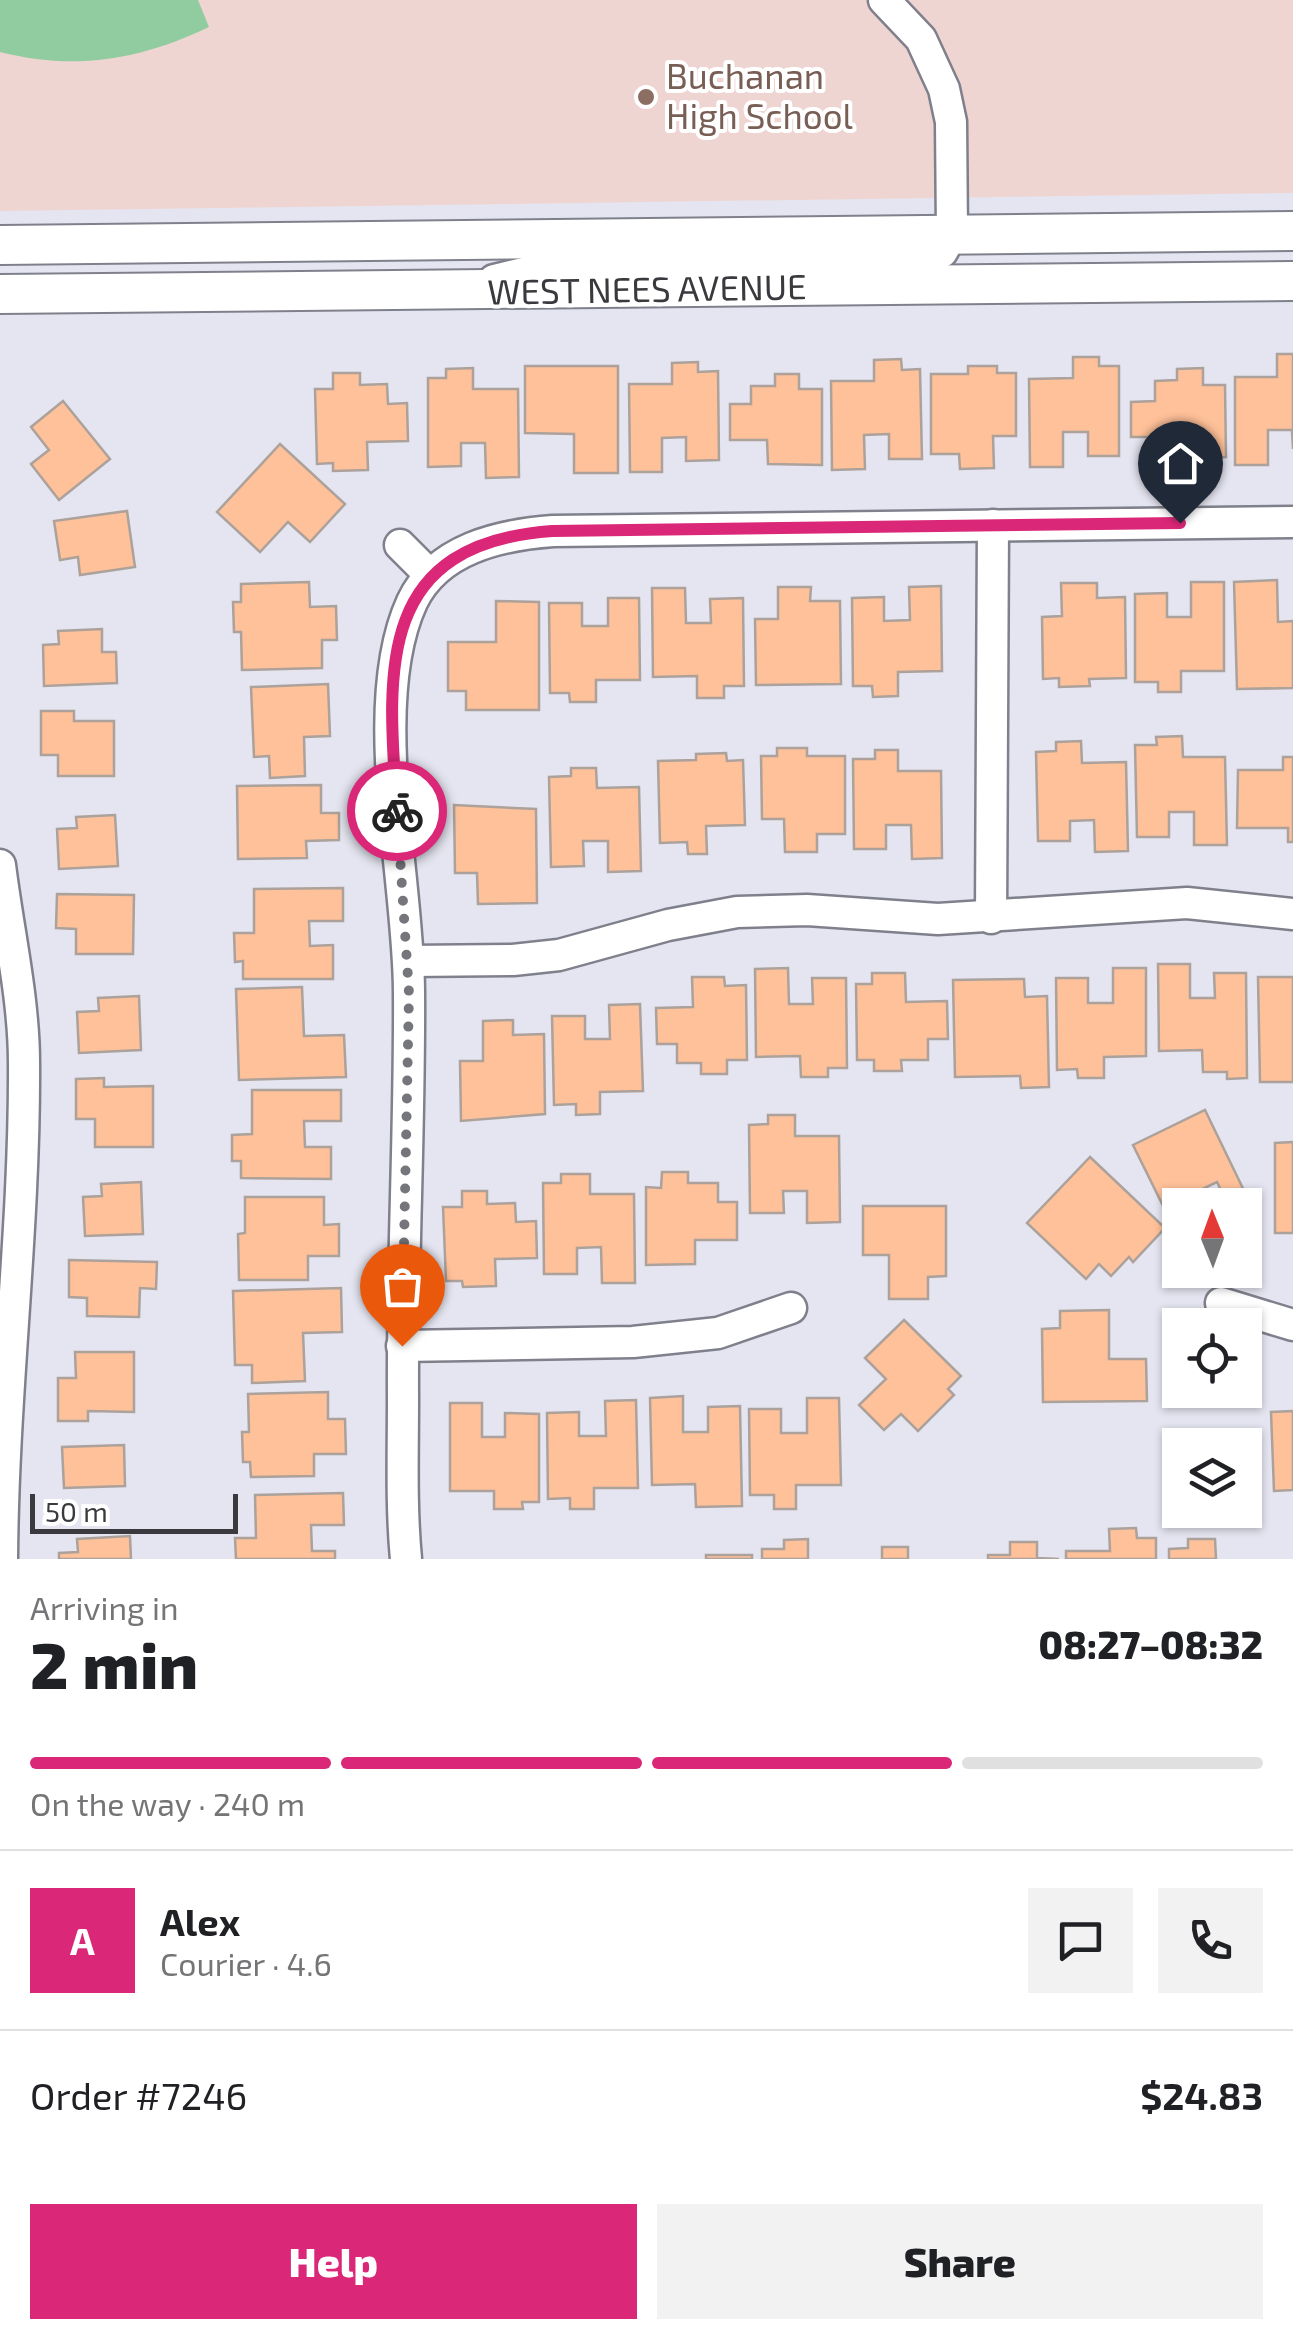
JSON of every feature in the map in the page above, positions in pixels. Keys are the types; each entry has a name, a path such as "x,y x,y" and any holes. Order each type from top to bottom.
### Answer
{"main road":[{"name":"WEST NEES AVENUE","path":"0,245 1293,231"},
{"name":"WEST NEES AVENUE","path":"0,294 443,293 1293,281"}],"street":[{"path":"443,293 545,268 922,260 942,252 952,234 952,122 944,90 921,39 884,0"},
{"path":"406,1559 402,1346 408,961 392,755 400,636 413,600 430,574 485,542 520,533 1293,522"},
{"path":"991,918 993,525"},
{"path":"400,545 430,574"},
{"path":"0,865 24,1058 18,1298 2,1446 2,1559"},
{"path":"408,961 559,955 736,912 991,918 1188,903 1240,905 1293,914"},
{"path":"1221,1303 1293,1325"},
{"path":"402,1346 633,1342 718,1332 791,1308"}],"shaded area":[{"name":"Buchanan High School","path":"0,0 1293,0 1293,193 0,211"}],"green space":[{"path":"0,0 198,0 209,27 158,48 107,59 28,58 0,52"}],"building":[{"path":"1277,354 1293,354 1293,449 1292,430 1268,430 1268,465 1235,465 1235,377 1277,377"},
{"path":"1073,357 1099,357 1099,366 1119,366 1119,456 1088,456 1088,432 1063,432 1063,467 1030,467 1029,379 1073,378"},
{"path":"901,359 902,370 920,369 922,459 889,459 889,434 864,435 865,469 832,470 831,381 874,381 874,360"},
{"path":"698,362 698,372 718,371 719,460 686,461 686,437 662,438 662,472 630,472 629,384 672,384 672,363"},
{"path":"525,366 618,366 618,473 574,473 574,434 525,433"},
{"path":"968,366 997,366 997,373 1016,373 1016,436 993,436 994,468 960,469 959,454 931,454 931,374 968,374"},
{"path":"473,368 473,389 518,389 519,477 486,478 485,443 461,443 461,466 428,467 428,378 446,378 446,369"},
{"path":"1203,368 1203,385 1225,385 1226,457 1204,458 1204,466 1172,466 1172,437 1131,437 1131,402 1155,401 1155,381 1177,380 1177,369"},
{"path":"333,373 360,373 360,385 387,384 388,404 407,403 408,441 367,442 368,470 333,471 333,463 317,464 315,389 333,389"},
{"path":"775,374 799,374 799,389 822,389 822,465 768,464 767,440 730,440 730,404 751,404 751,386 775,386"},
{"path":"63,401 110,459 59,500 31,464 49,450 31,427"},
{"path":"280,444 345,504 310,542 288,522 260,552 217,512"},
{"path":"127,511 135,567 80,575 78,557 60,560 54,521"},
{"path":"1277,580 1278,622 1293,621 1293,688 1237,689 1234,582"},
{"path":"309,582 310,607 336,606 337,640 322,640 322,668 242,670 241,632 234,632 233,602 241,602 241,584"},
{"path":"1191,582 1224,582 1224,671 1181,671 1181,692 1158,692 1158,682 1135,682 1135,594 1167,593 1167,617 1191,617"},
{"path":"1061,583 1097,583 1097,598 1125,597 1126,678 1089,679 1090,686 1059,687 1059,678 1043,679 1042,617 1062,616"},
{"path":"941,586 942,671 898,672 898,696 873,697 872,686 853,686 852,598 884,597 884,621 910,620 909,587"},
{"path":"778,587 811,587 810,601 840,601 841,684 756,685 755,619 778,619"},
{"path":"652,588 685,588 686,623 711,623 710,599 743,598 744,686 724,686 724,698 697,698 697,676 653,677"},
{"path":"608,598 639,598 640,680 596,680 596,702 570,702 569,693 550,693 549,603 582,603 582,626 608,626"},
{"path":"496,601 539,602 539,710 466,710 466,691 448,691 448,642 496,642"},
{"path":"102,629 102,652 116,652 117,683 44,686 43,645 59,644 58,631"},
{"path":"328,684 330,736 304,737 305,776 270,778 269,756 254,757 251,687"},
{"path":"41,711 74,711 74,721 114,721 114,776 58,776 58,755 41,755"},
{"path":"1182,736 1183,757 1225,757 1227,845 1194,845 1194,812 1169,812 1169,837 1137,837 1135,745 1157,745 1156,737"},
{"path":"1081,741 1082,763 1126,762 1128,851 1095,852 1094,820 1070,821 1070,841 1038,841 1036,752 1056,751 1056,742"},
{"path":"777,748 807,748 807,756 845,756 845,834 817,834 817,852 785,852 784,819 762,819 761,756 777,756"},
{"path":"875,750 898,750 898,771 941,771 942,858 912,859 911,825 886,825 886,849 854,849 853,759 875,759"},
{"path":"726,753 727,761 743,760 745,825 706,826 707,854 688,854 687,842 660,843 658,761 696,760 696,754"},
{"path":"1283,757 1293,757 1293,842 1288,842 1288,828 1237,828 1238,770 1283,770"},
{"path":"571,768 596,768 597,788 639,787 641,871 608,872 608,841 583,841 584,866 551,867 549,777 571,776"},
{"path":"321,785 321,813 339,813 339,840 306,841 307,858 238,859 237,786"},
{"path":"454,805 536,809 537,903 478,904 477,873 455,873"},
{"path":"115,815 118,866 59,869 57,829 77,828 76,817"},
{"path":"343,888 343,921 309,921 310,946 333,945 333,979 243,979 243,961 235,962 234,933 254,933 254,889"},
{"path":"57,894 134,895 133,954 76,954 76,929 56,928"},
{"path":"1158,964 1190,964 1190,998 1215,998 1214,973 1246,973 1247,1078 1227,1079 1227,1072 1203,1072 1202,1050 1159,1051"},
{"path":"788,968 789,1004 813,1004 812,978 846,978 847,1068 828,1068 828,1077 801,1077 800,1056 756,1057 755,969"},
{"path":"1113,968 1146,968 1146,1056 1104,1057 1104,1078 1078,1078 1077,1069 1057,1070 1056,978 1088,978 1088,1003 1113,1003"},
{"path":"872,973 905,973 906,1002 947,1001 948,1039 928,1039 928,1060 901,1060 902,1071 874,1071 874,1060 857,1060 856,984 872,984"},
{"path":"692,977 724,977 725,986 746,985 747,1060 727,1060 727,1074 701,1074 701,1063 677,1063 677,1044 657,1044 656,1008 693,1007"},
{"path":"1258,977 1293,977 1293,1082 1260,1082"},
{"path":"1024,979 1025,997 1047,996 1049,1087 1021,1088 1020,1076 955,1077 953,980"},
{"path":"302,987 304,1036 344,1035 346,1077 239,1080 236,989"},
{"path":"139,996 141,1050 79,1053 77,1012 99,1011 98,998"},
{"path":"640,1004 643,1091 600,1092 600,1114 576,1115 576,1104 554,1105 552,1016 585,1016 585,1039 610,1039 609,1005"},
{"path":"513,1020 513,1035 544,1034 545,1114 461,1121 460,1061 483,1061 483,1021"},
{"path":"104,1078 104,1087 153,1086 153,1147 95,1147 95,1119 76,1119 76,1079"},
{"path":"252,1090 341,1090 341,1121 304,1121 305,1147 331,1147 331,1179 241,1178 241,1161 232,1161 232,1135 252,1134"},
{"path":"1205,1110 1243,1188 1220,1188 1217,1182 1204,1188 1162,1188 1162,1204 1133,1145"},
{"path":"768,1115 795,1115 795,1136 839,1136 840,1222 807,1223 807,1191 783,1191 784,1213 750,1213 749,1125 768,1124"},
{"path":"1293,1142 1293,1233 1275,1233 1275,1143"},
{"path":"1090,1157 1162,1225 1162,1231 1133,1262 1129,1257 1111,1276 1099,1264 1086,1279 1027,1223"},
{"path":"662,1172 688,1172 688,1183 718,1183 718,1202 737,1202 737,1240 695,1240 695,1264 646,1265 646,1187 661,1188"},
{"path":"561,1174 590,1174 590,1194 634,1194 635,1283 602,1283 601,1247 577,1248 577,1274 544,1274 543,1183 561,1183"},
{"path":"141,1182 143,1234 85,1236 83,1197 102,1196 101,1184"},
{"path":"462,1191 487,1191 487,1204 515,1203 516,1222 536,1221 537,1258 495,1259 496,1286 463,1287 462,1281 446,1281 443,1207 462,1207"},
{"path":"245,1197 324,1197 324,1225 339,1224 339,1256 308,1256 308,1280 239,1280 238,1234 245,1233"},
{"path":"863,1206 946,1206 946,1276 928,1277 928,1299 889,1299 889,1255 863,1255"},
{"path":"69,1260 157,1262 156,1289 140,1288 139,1317 87,1316 87,1298 69,1297"},
{"path":"341,1288 342,1332 303,1333 305,1381 252,1383 252,1365 235,1365 233,1291"},
{"path":"1109,1310 1109,1359 1146,1359 1147,1401 1043,1402 1042,1329 1060,1328 1060,1311"},
{"path":"904,1320 961,1376 948,1389 954,1395 918,1431 901,1414 884,1430 859,1405 886,1379 865,1358"},
{"path":"75,1352 134,1352 134,1412 88,1411 88,1421 58,1421 58,1378 76,1378"},
{"path":"328,1392 328,1419 345,1419 346,1454 314,1454 314,1476 251,1477 250,1462 243,1462 242,1432 249,1432 248,1394"},
{"path":"683,1396 683,1432 708,1432 708,1407 740,1406 742,1506 696,1507 695,1484 652,1485 650,1398"},
{"path":"807,1398 839,1398 841,1485 796,1485 796,1509 774,1509 774,1495 750,1495 749,1409 781,1409 781,1433 807,1433"},
{"path":"636,1400 638,1488 594,1488 594,1509 570,1509 570,1498 548,1499 547,1413 579,1412 579,1436 606,1436 605,1401"},
{"path":"450,1403 482,1403 482,1437 505,1437 505,1413 539,1414 539,1502 522,1502 523,1509 494,1509 494,1491 450,1491"},
{"path":"1293,1411 1293,1490 1274,1491 1271,1412"},
{"path":"124,1445 125,1486 64,1488 62,1447"},
{"path":"343,1493 344,1525 311,1525 312,1551 335,1551 335,1559 236,1559 235,1538 256,1538 255,1495"},
{"path":"1136,1528 1137,1538 1156,1538 1156,1559 1066,1559 1066,1551 1110,1551 1109,1529"},
{"path":"130,1536 131,1559 59,1559 59,1553 78,1552 77,1539"},
{"path":"808,1539 808,1559 762,1559 762,1549 784,1549 784,1540"},
{"path":"1188,1539 1215,1539 1216,1559 1169,1559 1169,1549 1188,1548"},
{"path":"1010,1542 1037,1542 1037,1558 1059,1559 988,1559 988,1555 1010,1555"},
{"path":"882,1547 908,1547 908,1559 882,1559"},
{"path":"706,1555 752,1555 752,1559 706,1559"}],"way so far":[{"path":"397,811 409,993 402,1346"}],"place":[{"name":"Buchanan High School","path":"646,97"}],"route":[{"path":"397,811 392,755 400,636 413,600 430,574 458,554 485,542 520,533 552,531 1180,523"}]}
